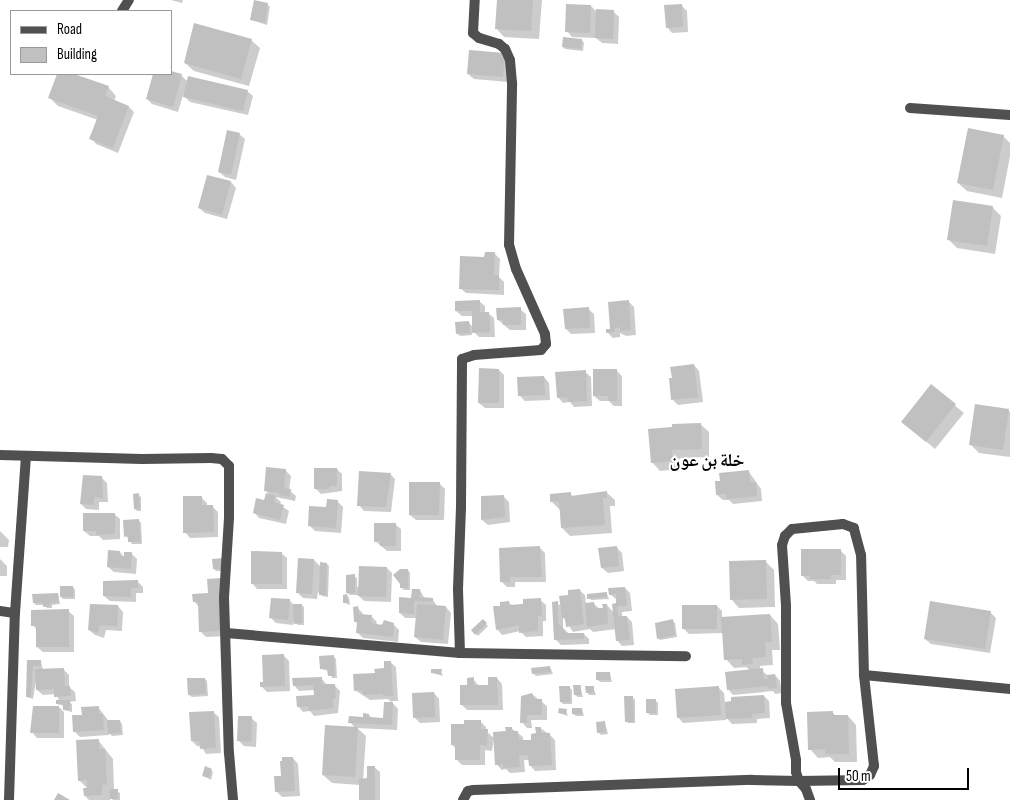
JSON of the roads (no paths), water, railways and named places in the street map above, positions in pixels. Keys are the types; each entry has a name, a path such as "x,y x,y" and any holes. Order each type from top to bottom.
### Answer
{"street":[{"path":"460,653 458,589 461,507 462,359 474,355 541,350 546,344 545,334 516,269 509,245 512,83 510,60 505,49 498,44 479,38 473,33 475,0"},
{"path":"910,108 1010,115"},
{"path":"0,455 142,459 211,458 222,459 229,466 230,483 224,598 228,745 233,800"},
{"path":"9,800 15,613 26,457"},
{"path":"463,800 468,791 509,788 799,781 863,780 870,775 874,766 864,675 861,556 854,528 843,524 792,529 785,536 782,545 786,606 786,703 799,781 806,789 810,800"},
{"path":"0,611 15,613"},
{"path":"226,633 460,653 686,656"},
{"path":"864,675 1010,689"}],"district":[{"name":"خلة بن عون","path":"707,461"}]}
